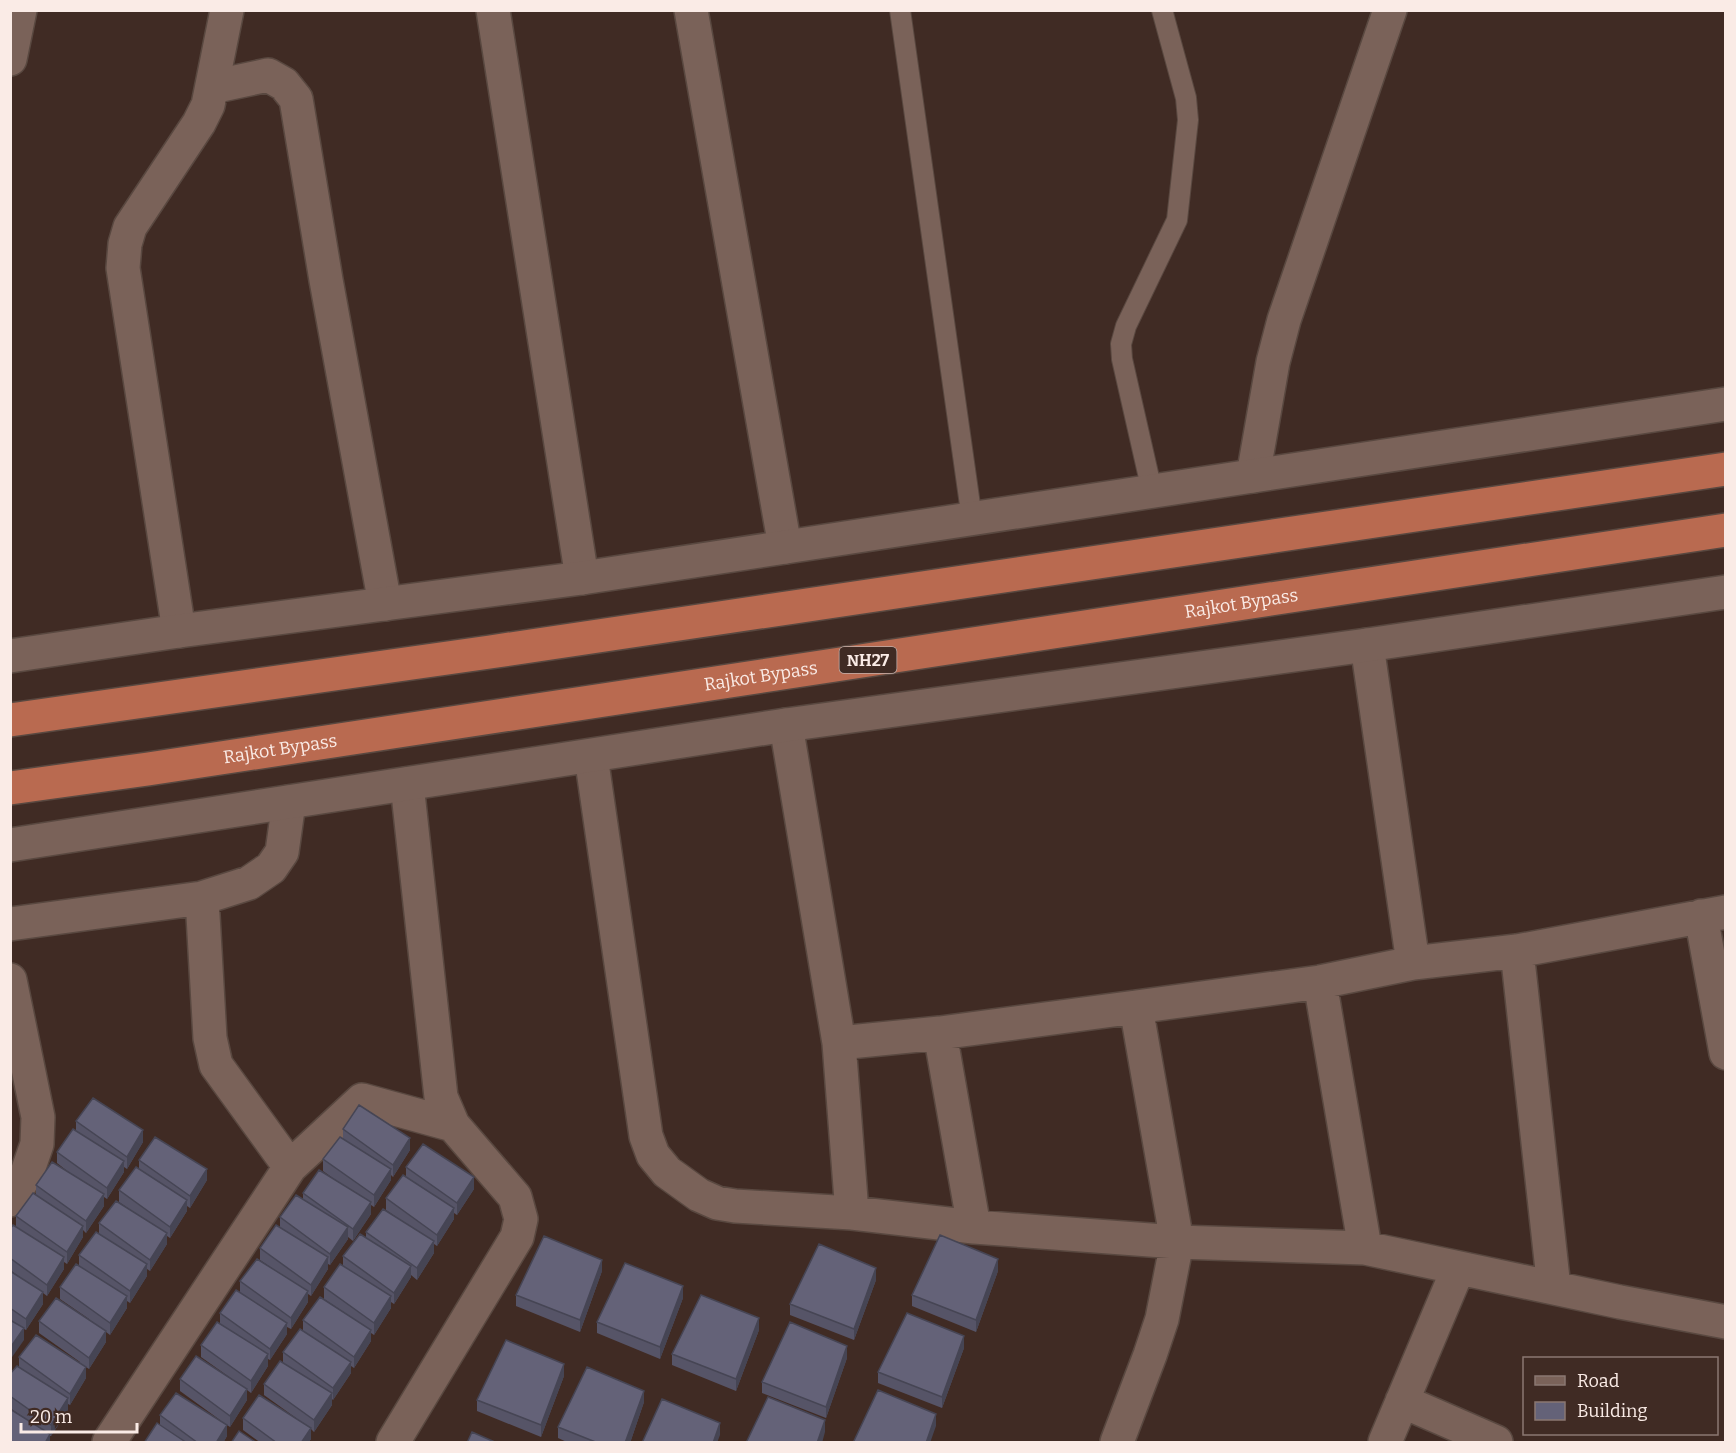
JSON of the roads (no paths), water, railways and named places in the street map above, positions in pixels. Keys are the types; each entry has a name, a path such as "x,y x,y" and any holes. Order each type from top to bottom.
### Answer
{"highway":[{"path":"10,720 479,653 1725,468"},
{"name":"Rajkot Bypass","path":"10,788 1725,530"}],"street":[{"path":"10,59 20,10"},
{"path":"179,631 123,268 130,227 199,123 208,105 227,10"},
{"path":"493,10 582,578"},
{"path":"691,10 785,547"},
{"path":"1253,476 1273,362 1284,320 1390,10"},
{"path":"212,87 268,75 284,84 297,99 326,280 385,604"},
{"path":"10,656 179,631 582,578 1725,404"},
{"path":"10,845 786,725 1367,645 1725,592"},
{"path":"1367,645 1413,963"},
{"path":"786,725 839,1043 852,1213"},
{"path":"591,756 646,1136 653,1155 667,1172 699,1195 717,1203 735,1206 852,1213 974,1227 1177,1242 1365,1248 1458,1269 1725,1322"},
{"path":"393,1443 517,1237 521,1219 515,1197 453,1125 441,1097 406,784"},
{"path":"10,924 202,898 249,882 271,868 282,852 289,802"},
{"path":"202,898 210,1038 216,1065 290,1167"},
{"path":"839,1043 940,1033 1320,982 1413,963 1517,951 1713,914 1725,1053"},
{"path":"1517,951 1554,1288"},
{"path":"10,980 18,1056 38,1117 37,1144 27,1173 10,1200"},
{"path":"1320,982 1365,1248"},
{"path":"1117,1443 1162,1319 1177,1242 1136,1007"},
{"path":"940,1033 974,1227"},
{"path":"109,1443 290,1167 362,1100 453,1125"},
{"path":"1385,1443 1458,1269"},
{"path":"1402,1401 1496,1443"}],"lane":[{"path":"900,10 972,519"},
{"path":"1152,491 1122,359 1121,344 1126,327 1177,220 1188,120 1186,99 1162,10"}]}
